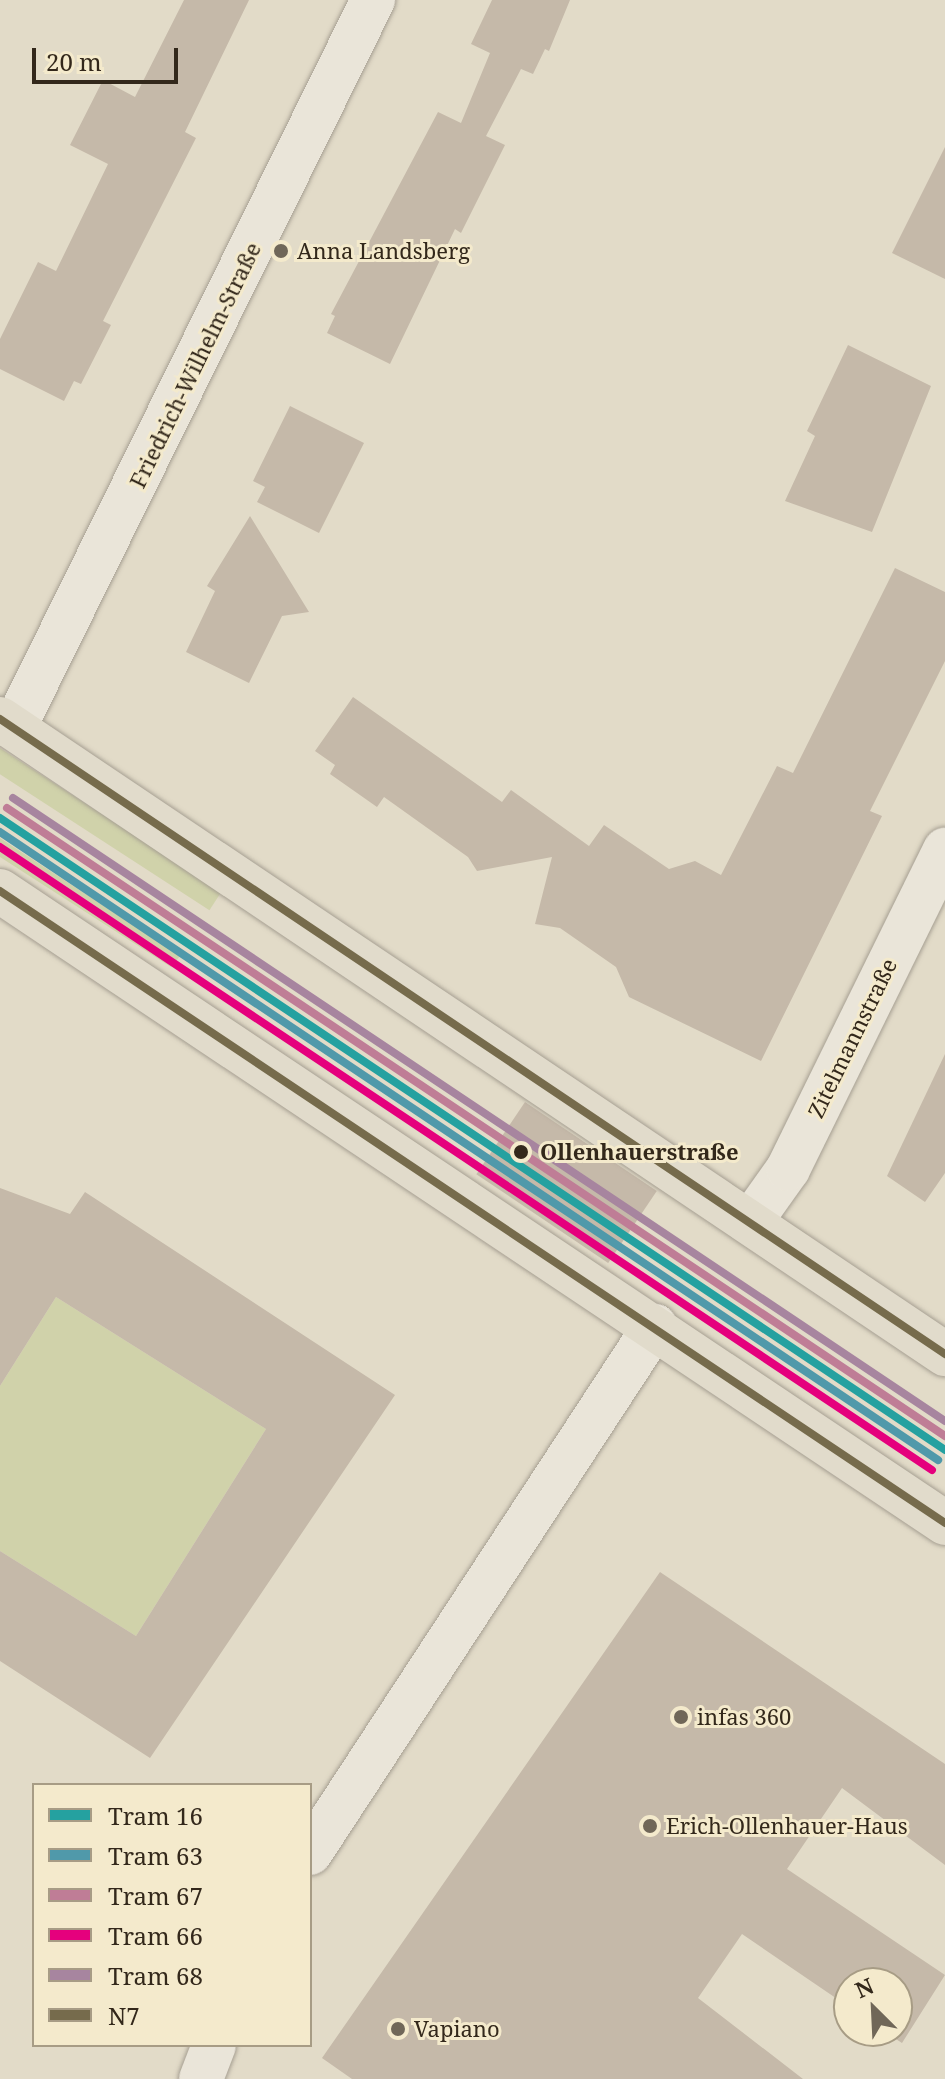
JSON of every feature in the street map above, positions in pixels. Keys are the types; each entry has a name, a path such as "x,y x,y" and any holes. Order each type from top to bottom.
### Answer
{"main road":[{"path":"7,724 945,1354"},
{"path":"0,891 655,1326 945,1523"}],"street":[{"name":"Friedrich-Wilhelm-Straße","path":"7,724 373,0"},
{"name":"Zitelmannstraße","path":"751,1221 788,1169 945,850"},
{"path":"312,1850 655,1326"},
{"path":"201,2079 213,2047"}],"green space":[{"path":"0,748 221,892 209,910 0,774"},
{"path":"0,838 180,956 171,967 0,857"},
{"path":"56,1297 266,1429 136,1636 0,1551 0,1386"}],"building":[{"path":"184,0 249,0 185,132 196,138 103,321 111,325 81,384 74,381 64,401 0,369 0,339 38,262 56,271 108,164 70,145 103,80 135,97"},
{"path":"492,0 570,0 549,51 545,49 533,74 521,69 486,136 505,145 461,233 455,229 390,364 327,333 335,316 331,314 438,112 461,123 490,53 471,44"},
{"path":"945,147 945,279 892,253"},
{"path":"848,345 931,386 872,532 785,501 815,436 807,431"},
{"path":"290,406 364,443 319,533 257,502 265,487 253,481"},
{"path":"250,516 309,612 282,616 249,683 186,652 215,591 207,586"},
{"path":"895,568 945,592 945,661 870,811 882,816 761,1061 629,997 616,967 560,928 535,924 552,857 477,871 468,857 384,797 377,807 330,774 335,765 315,751 353,697 502,802 511,790 589,846 604,825 669,869 695,861 721,875 777,766 793,773"},
{"path":"945,1054 945,1173 925,1202 887,1176"},
{"path":"525,1102 657,1191 608,1263 476,1174"},
{"path":"0,1188 70,1214 85,1192 395,1395 150,1758 0,1661 0,1551 136,1636 266,1429 56,1297 0,1386"},
{"name":"Erich-Ollenhauer-Haus","path":"660,1572 945,1764 945,1865 842,1788 787,1869 945,1975 913,2026 913,1967 833,1967 833,1996 742,1934 698,1998 803,2079 352,2079 322,2058"}],"tram line":[{"name":"68","path":"13,798 945,1421"},
{"name":"67","path":"7,808 945,1436"},
{"name":"16","path":"0,818 945,1450"},
{"name":"63","path":"0,832 938,1460"},
{"name":"66","path":"0,847 932,1470"}],"transit line":[{"name":"N7","path":"0,719 945,1354"},
{"name":"N7","path":"0,891 945,1523"}],"place":[{"name":"Anna Landsberg","path":"281,251"},
{"name":"Ollenhauerstraße","path":"521,1152"},
{"name":"infas 360","path":"681,1717"},
{"name":"Erich-Ollenhauer-Haus","path":"650,1826"},
{"name":"Vapiano","path":"398,2029"}]}
